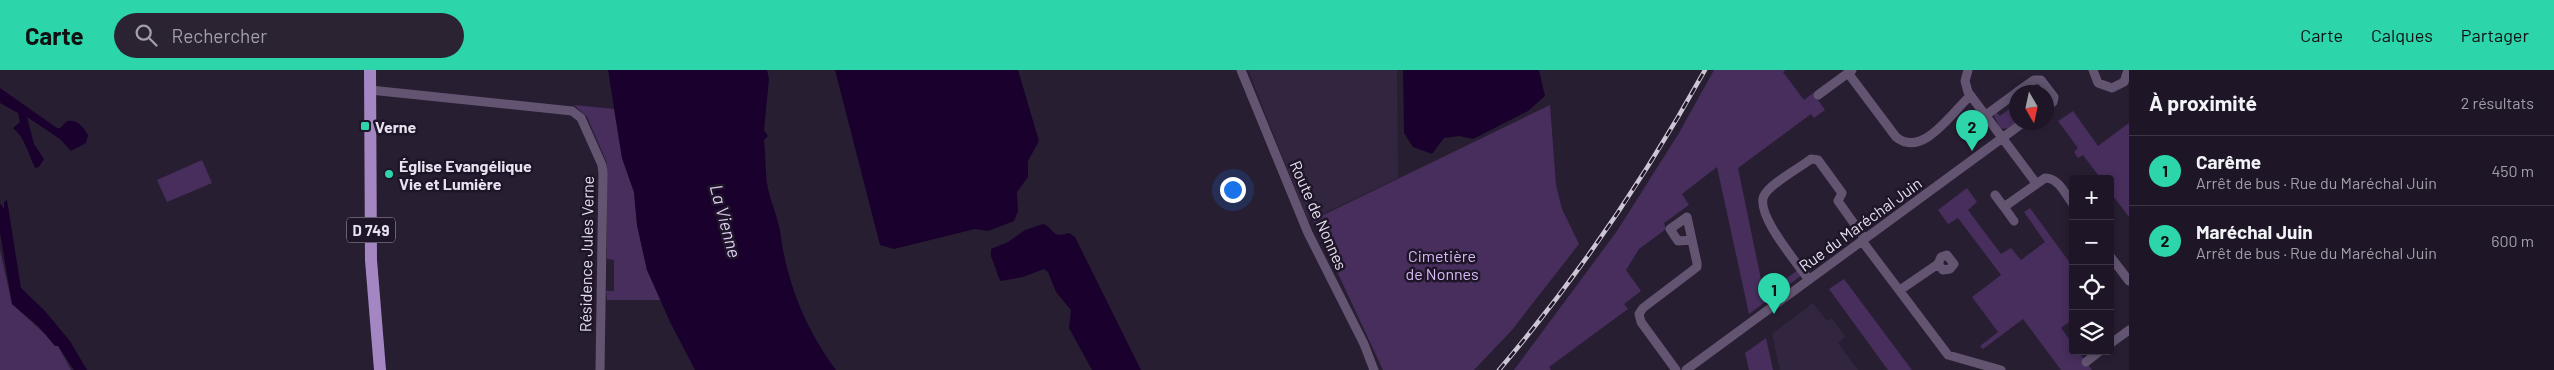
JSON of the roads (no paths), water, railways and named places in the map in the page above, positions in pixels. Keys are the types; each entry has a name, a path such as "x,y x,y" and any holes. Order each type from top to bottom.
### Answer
{"main road":[{"name":"D 749","path":"370,70 372,260 380,370"}],"street":[{"name":"Route de Nonnes","path":"1241,70 1308,233 1356,327 1374,370"},
{"path":"1968,70 1965,81 1970,96 2036,183"},
{"path":"2093,70 2098,83 2112,88 2124,82 2128,70"},
{"path":"1818,95 1850,71 1896,137 1906,142 1918,142 1946,122 1970,96"},
{"path":"2027,85 2034,80 2041,80 2045,85"},
{"name":"Résidence Jules Verne","path":"370,90 572,111 582,118 602,166 603,173 600,370"},
{"path":"1986,115 2009,99"},
{"name":"Rue du Maréchal Juin","path":"1686,370 2012,130"},
{"path":"1809,280 1764,217 1762,201 1766,192 1811,159 1818,160 1842,193 1838,201 1864,240 1948,355 2001,370"},
{"path":"2004,207 2045,178 2052,178 2069,199"},
{"path":"1995,195 2014,221"},
{"path":"1676,370 1641,322 1639,314 1643,308 1697,267 1692,240"},
{"path":"2114,261 2129,281"},
{"path":"1900,290 1938,264"},
{"path":"2114,341 2129,330"},
{"path":"2086,362 2095,355"}],"water":[{"name":"La Vienne","path":"608,70 767,70 769,79 764,130 768,136 764,140 768,189 779,225 788,272 800,307 816,340 836,370 695,370 670,322 647,270 637,225 634,192 622,158"},
{"path":"835,70 1018,70 1039,141 1028,161 1028,177 1017,192 1018,211 1014,221 988,231 975,229 894,249 880,245"},
{"path":"1403,70 1539,70 1545,96 1528,111 1473,139 1459,136 1444,138 1432,154 1413,147 1404,133"},
{"path":"0,88 57,128 60,128 67,121 77,122 88,135 86,143 71,151 60,139 27,117 34,144 44,159 39,167 35,168 23,141 13,128 20,122 18,113 0,103"},
{"path":"7,200 21,288 45,311 70,341 87,370 74,370 58,346 55,346 39,327 12,304 0,233 0,203 4,209 4,202"},
{"path":"1043,224 1056,234 1063,235 1069,233 1075,237 1141,370 1092,370 1069,328 1071,310 1056,292 1048,272 1044,269 1023,277 1001,281 991,256 991,249 1008,242 1025,230"}],"railway":[{"path":"1499,370 1556,299 1610,225 1659,149 1705,70"}],"place":[{"name":"Verne","path":"365,126"},
{"name":"Maréchal Juin","path":"1972,151"},
{"name":"Église Evangélique Vie et Lumière","path":"389,174"},
{"name":"Carême","path":"1774,314"}],"park label":[{"name":"Cimetière de Nonnes","path":"1442,264"}]}
